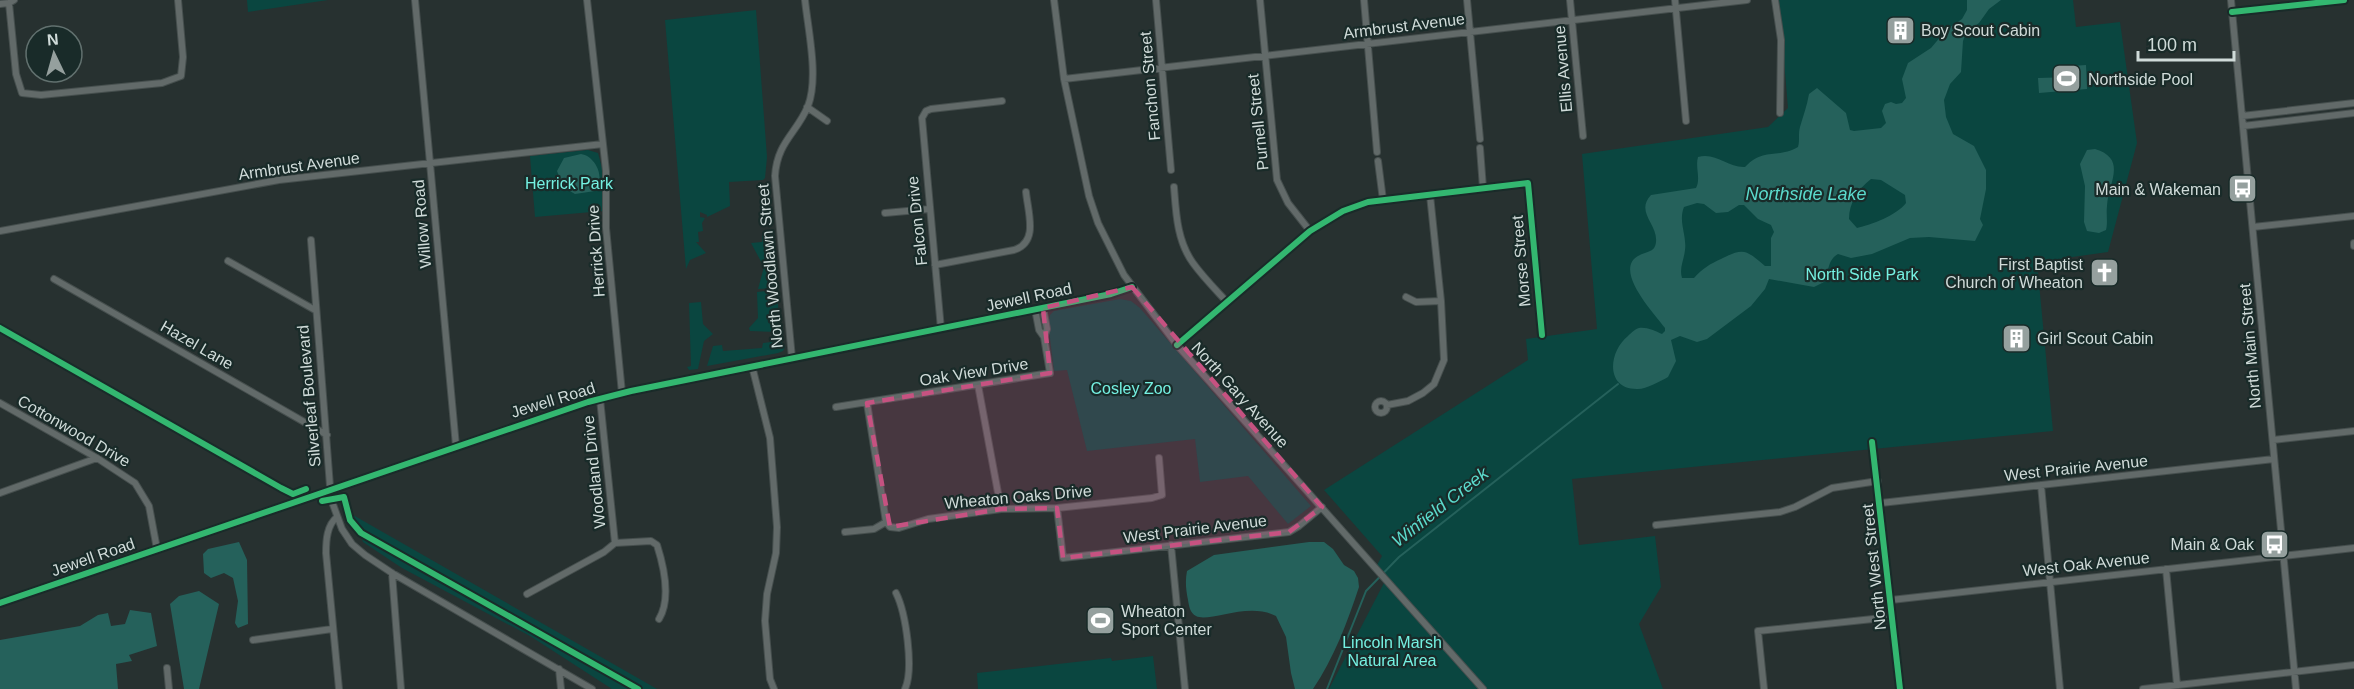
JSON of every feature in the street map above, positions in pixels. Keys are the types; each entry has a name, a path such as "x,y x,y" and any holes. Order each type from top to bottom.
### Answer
{"street":[{"path":"0,4 11,2 16,74 22,93 41,95 162,83 181,76 183,57 178,0"},
{"name":"Willow Road","path":"415,0 456,446"},
{"name":"Herrick Drive","path":"587,0 606,171 606,228 622,393"},
{"name":"North Woodlawn Street","path":"792,358 775,176 781,148 807,107 812,92 805,0"},
{"name":"North Gary Avenue","path":"1054,0 1064,79 1092,206 1109,247 1132,287 1177,345 1483,689"},
{"name":"Fanchon Street","path":"1156,0 1171,170"},
{"name":"Purnell Street","path":"1260,0 1277,180 1288,203 1310,231"},
{"path":"1364,0 1377,152"},
{"path":"1467,0 1480,139"},
{"name":"Ellis Avenue","path":"1570,0 1583,136"},
{"path":"1675,0 1686,121"},
{"name":"Armbrust Avenue","path":"1064,79 1747,0"},
{"path":"1775,0 1781,40 1780,113"},
{"name":"North Main Street","path":"2231,0 2296,689"},
{"path":"2232,12 2344,0"},
{"name":"Falcon Drive","path":"941,329 922,123 926,111 937,107 1002,100"},
{"path":"2242,117 2354,103"},
{"path":"807,107 827,121"},
{"path":"2243,126 2354,113"},
{"name":"Armbrust Avenue","path":"0,231 279,180 603,144"},
{"path":"1177,345 1310,231 1343,211 1368,202 1484,188 1480,148"},
{"path":"1378,161 1383,200"},
{"name":"Morse Street","path":"1484,188 1528,183 1542,336"},
{"path":"1174,187 1178,228 1187,253 1192,263 1227,303"},
{"path":"935,265 1014,250 1024,246 1029,240 1030,232 1026,192"},
{"path":"1387,405 1417,397 1434,384 1444,353 1430,195"},
{"path":"885,213 929,209"},
{"path":"2253,227 2354,216"},
{"name":"Silverleaf Boulevard","path":"311,240 330,489 337,517 352,544 392,573 592,689"},
{"path":"228,261 315,310"},
{"name":"Hazel Lane","path":"54,279 327,435"},
{"name":"Jewell Road","path":"0,603 456,446 600,399 1111,294 1132,287"},
{"path":"1406,297 1416,302 1441,301"},
{"name":"Oak View Drive","path":"1043,308 1047,329 1044,337"},
{"name":"Oak View Drive","path":"836,407 1050,373 1044,337 1039,330 1035,309"},
{"path":"752,366 770,438 777,526 776,553 767,594 765,621 770,679 774,689"},
{"path":"978,385 1001,509"},
{"name":"Woodland Drive","path":"600,399 615,543"},
{"name":"Cottonwood Drive","path":"0,403 127,476 144,495 152,513 157,549"},
{"path":"867,403 886,522"},
{"path":"2273,440 2354,431"},
{"name":"North West Street","path":"1872,442 1881,503 1900,689"},
{"path":"0,493 97,458"},
{"name":"Wheaton Oaks Drive","path":"845,532 874,529 886,522 890,527 899,528 928,519 1001,509 1057,507 1158,497 1162,495 1159,458"},
{"name":"West Prairie Avenue","path":"1881,503 2274,459"},
{"path":"1656,525 1780,512 1832,488 1878,481"},
{"path":"2041,485 2060,689"},
{"name":"West Prairie Avenue","path":"1057,507 1063,558 1288,532 1322,507"},
{"path":"337,517 332,521 326,543 339,689"},
{"path":"527,594 604,552 615,543 651,541 657,545 666,600 659,619"},
{"path":"1171,545 1185,689"},
{"name":"West Oak Avenue","path":"1891,600 2354,548"},
{"path":"2166,569 2177,685"},
{"path":"392,573 401,689"},
{"path":"896,593 904,612 909,673 905,689"},
{"path":"1764,689 1758,631 1892,616"},
{"path":"253,640 333,629"},
{"path":"2143,689 2354,665"},
{"path":"167,668 169,689"},
{"path":"559,669 561,689"}],"highlighted area":[{"path":"1132,287 1322,507 1289,532 1063,558 1057,508 1001,509 890,527 867,403 1050,373 1043,308"}],"green space":[{"path":"247,0 328,0 248,12"},
{"name":"North Side Park","path":"1779,0 2073,0 2076,27 2120,22 2137,143 2108,252 2037,262 2053,431 1572,479 1579,545 1655,536 1661,587 1639,624 1663,689 1329,689 1386,579 1376,567 1382,556 1324,490 1528,360 1526,339 1597,329 1582,154 1768,127 1788,108"},
{"path":"756,10 767,157 765,178 729,182 730,206 707,217 700,212 700,217 705,218 702,223 703,231 698,232 699,242 696,242 706,253 690,260 686,269 665,20"},
{"name":"Herrick Park","path":"588,150 598,153 602,168 603,211 535,217 530,156"},
{"path":"762,235 769,235 772,238 776,288 758,289 764,267 751,243 762,242"},
{"path":"777,290 780,332 750,331 749,328 758,318 757,292"},
{"name":"Cosley Zoo","path":"1120,299 1131,301 1140,308 1311,506 1288,524 1248,476 1200,482 1195,439 1087,451 1067,370 1054,371 1048,322 1054,311"},
{"path":"701,302 703,324 713,334 704,341 698,369 689,370 687,367 691,366 689,303"},
{"path":"781,341 785,347 778,353 707,366 713,346 722,345 723,351 762,348 763,343"},
{"path":"353,515 657,689 612,689 530,636 402,568 363,542"},
{"path":"1153,656 1157,689 978,689 977,673 1111,658 1112,661"}],"water":[{"name":"Northside Lake","path":"1967,0 2001,0 1966,33 1963,41 1961,72 1950,84 1944,100 1946,117 1953,134 1974,146 1986,170 1986,189 1980,219 1983,225 1975,241 1929,237 1910,238 1872,254 1851,258 1838,254 1830,263 1824,282 1814,287 1769,279 1765,289 1751,306 1707,339 1697,342 1680,336 1671,340 1676,361 1668,377 1641,389 1627,388 1620,383 1613,369 1616,351 1621,343 1639,328 1662,334 1665,331 1638,291 1630,270 1632,261 1653,249 1656,242 1654,229 1645,207 1651,195 1696,188 1698,157 1716,158 1745,167 1758,157 1798,147 1799,130 1809,94 1817,88 1846,113 1850,130 1881,128 1886,123 1882,111 1885,104 1902,103 1906,98 1902,79 1908,63 1931,48 1947,29 1962,19 1967,10","holes":["1871,179 1881,180 1905,195 1906,203 1890,215 1857,228 1849,219 1851,207 1858,192","1697,203 1704,204 1716,213 1728,212 1739,205 1744,205 1758,219 1771,225 1774,232 1771,238 1771,266 1765,266 1753,256 1740,252 1710,265 1694,278 1682,278 1681,267 1685,244 1682,213 1684,207"]},
{"name":"Northside Pool","path":"2086,65 2087,89 2039,93 2038,78 2072,77 2072,66"},
{"path":"2095,149 2105,153 2114,165 2108,197 2106,230 2099,233 2087,231 2084,222 2085,186 2080,164 2087,150"},
{"path":"581,154 595,163 600,180 595,191 575,194 563,187 557,171 564,158"},
{"path":"239,542 247,560 248,624 238,628 235,623 238,601 233,578 224,573 211,578 204,573 203,554 208,549"},
{"path":"1324,542 1333,549 1344,565 1354,571 1359,587 1350,614 1321,677 1313,689 1295,689 1286,637 1276,616 1265,612 1242,611 1210,617 1196,616 1189,607 1186,578 1187,571 1214,555"},
{"path":"199,591 219,604 199,689 184,689 170,604 179,596"},
{"path":"130,610 151,613 157,646 129,655 132,661 116,664 118,689 0,689 0,640 80,626 98,615 108,613 111,626 125,624"}],"waterway":[{"name":"Winfield Creek","path":"1327,689 1366,591 1399,557 1618,384"}],"cycle path":[{"path":"2232,12 2344,0"},
{"path":"1177,345 1310,231 1343,211 1368,202 1528,183 1542,335"},
{"path":"0,603 588,402 631,391 1111,294 1132,287"},
{"path":"0,328 281,488 293,494 306,489"},
{"path":"1872,442 1900,689"},
{"path":"322,501 344,497 350,520 361,533 638,689"}],"place":[{"name":"Boy Scout Cabin","path":"1900,30"},
{"name":"Northside Pool","path":"2067,79"},
{"name":"Main & Wakeman","path":"2242,189"},
{"name":"First Baptist Church of Wheaton","path":"2104,273"},
{"name":"Girl Scout Cabin","path":"2016,338"},
{"name":"Main & Oak","path":"2275,544"},
{"name":"Wheaton Sport Center","path":"1100,620"}],"park label":[{"name":"Lincoln Marsh Natural Area","path":"1392,651"}]}
